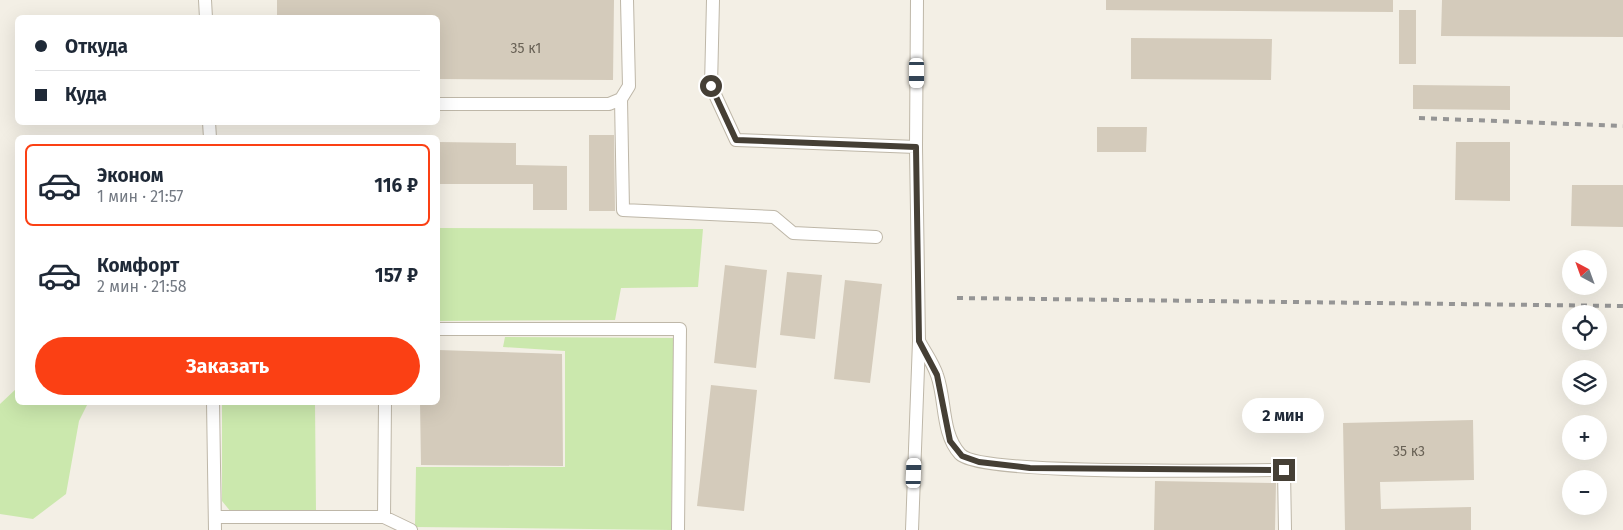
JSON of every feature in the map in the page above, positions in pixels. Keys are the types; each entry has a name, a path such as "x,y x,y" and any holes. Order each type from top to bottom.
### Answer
{"street":[{"path":"205,0 206,15"},
{"path":"440,104 609,104 621,99 630,86 627,0"},
{"path":"713,0 711,86 736,140 916,147"},
{"path":"912,530 919,341 916,147 917,0"},
{"path":"621,99 623,210 774,217 793,233 876,237"},
{"path":"440,329 680,329 678,530"},
{"path":"919,341 937,375 950,441 962,456 979,462 1030,468 1284,470 1285,530"},
{"path":"214,405 215,524 384,517 410,530"},
{"path":"384,517 385,405"}],"green space":[{"path":"440,228 703,229 698,287 621,288 615,320 440,321"},
{"path":"505,337 675,338 671,530 415,527 416,467 565,467 565,351 503,347"},
{"path":"15,390 15,405 87,405 79,421 66,494 33,519 0,514 0,404"},
{"path":"222,405 315,405 316,511 231,512 222,501"}],"building":[{"path":"277,0 614,0 613,80 440,79 440,15 277,15"},
{"path":"1106,0 1393,0 1393,12 1106,10"},
{"path":"1442,0 1623,0 1623,37 1441,36"},
{"path":"1399,10 1416,10 1416,64 1399,64"},
{"path":"1131,38 1272,39 1271,80 1131,79"},
{"path":"1413,85 1510,86 1510,110 1413,109"},
{"path":"1097,127 1147,127 1146,152 1097,152"},
{"path":"589,135 614,135 615,211 589,211"},
{"path":"440,142 516,143 516,165 567,166 567,210 533,210 533,184 440,184"},
{"path":"1456,142 1510,142 1510,201 1455,200"},
{"path":"1572,185 1623,185 1623,227 1571,226"},
{"path":"725,265 767,270 756,368 714,363"},
{"path":"787,272 822,275 815,339 780,335"},
{"path":"845,280 882,284 870,383 834,379"},
{"path":"440,350 562,354 563,466 421,465 420,405 440,405"},
{"path":"711,385 757,390 744,511 697,506"},
{"path":"1473,420 1474,480 1380,482 1381,509 1471,507 1471,530 1345,530 1343,423"},
{"path":"1155,481 1276,483 1275,530 1154,530"}],"railway":[{"path":"1419,118 1623,126"},
{"path":"957,298 1623,306"}],"route":[{"path":"711,86 736,140 916,147 919,341 937,375 950,441 962,456 979,462 1030,468 1284,470"}]}
